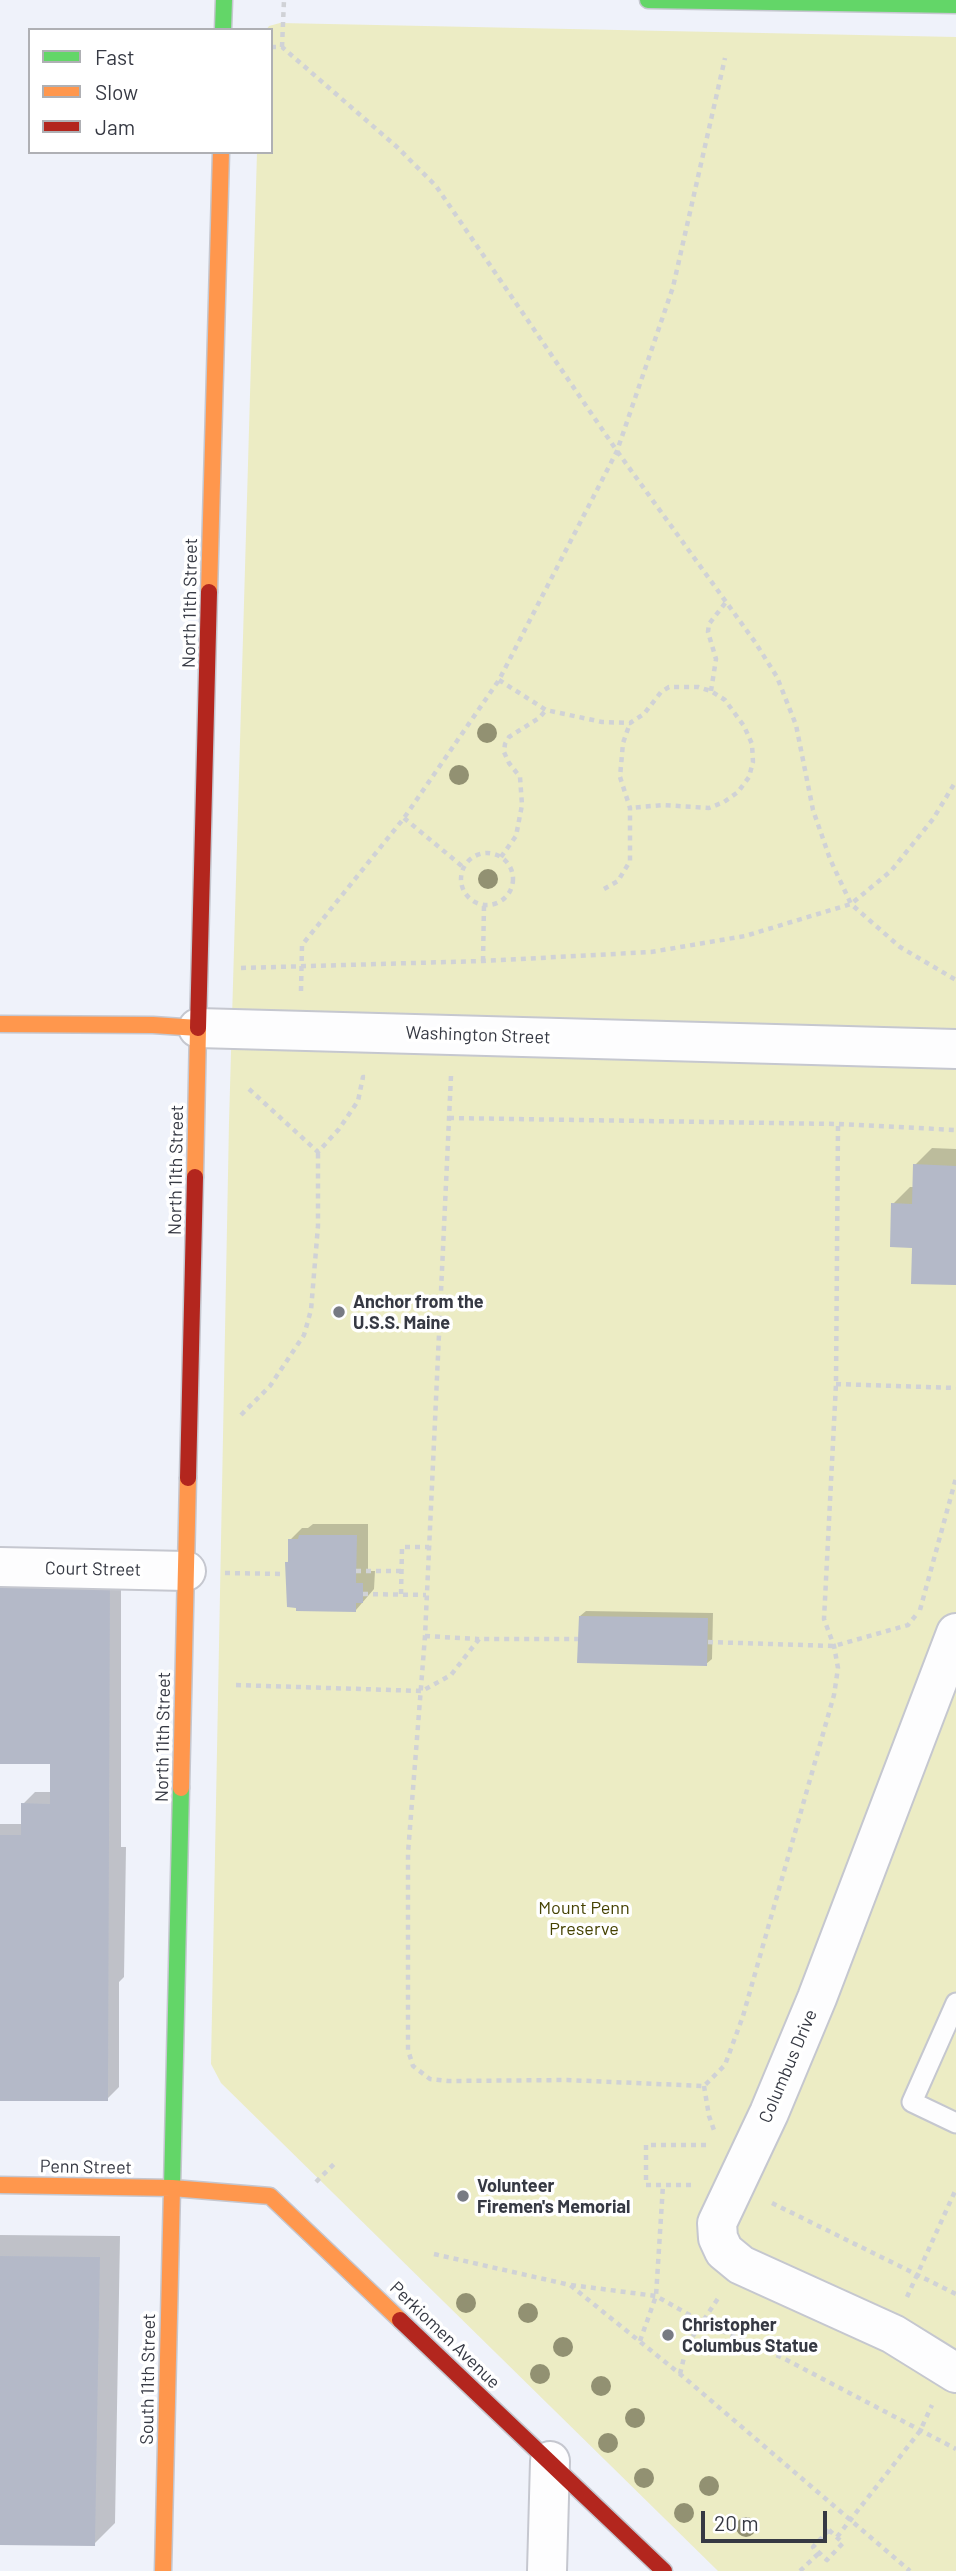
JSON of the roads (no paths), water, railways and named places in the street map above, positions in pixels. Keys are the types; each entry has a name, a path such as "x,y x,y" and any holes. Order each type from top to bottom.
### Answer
{"main road":[{"path":"223,28 224,0"},
{"path":"648,0 956,5"},
{"name":"North 11th Street","path":"172,2188 220,154"},
{"name":"Washington Street","path":"0,1024 198,1028"},
{"name":"Penn Street","path":"0,2185 172,2188"},
{"name":"Perkiomen Avenue","path":"172,2188 270,2196 664,2571"},
{"name":"South 11th Street","path":"163,2571 172,2188"}],"street":[{"name":"Washington Street","path":"198,1028 956,1049"},
{"name":"Court Street","path":"0,1567 186,1571"},
{"name":"Columbus Drive","path":"948,1639 817,1998 769,2113 717,2223 718,2238 724,2251 741,2265 892,2334 956,2372"},
{"path":"547,2571 550,2462"}],"lane":[{"path":"956,2003 912,2102 956,2123"}],"place":[{"name":"Anchor from the U.S.S. Maine","path":"339,1312"},
{"name":"Volunteer Firemen's Memorial","path":"463,2196"},
{"name":"Christopher Columbus Statue","path":"668,2335"}],"park label":[{"name":"Mount Penn Preserve","path":"584,1918"}]}
